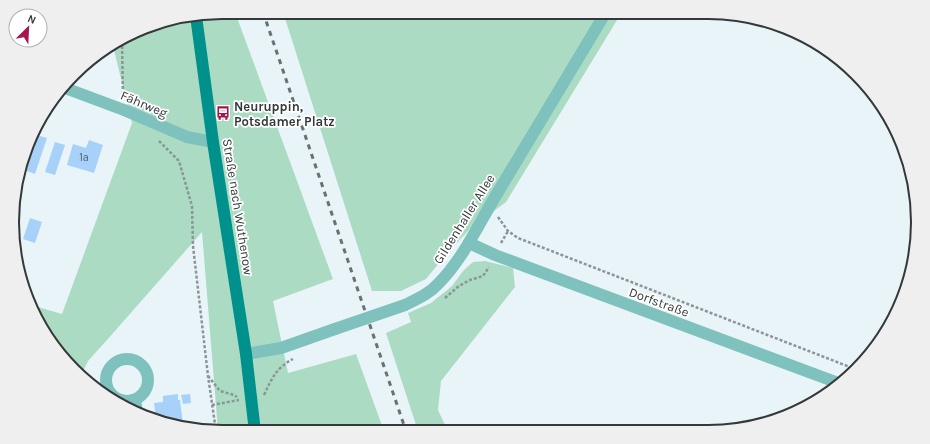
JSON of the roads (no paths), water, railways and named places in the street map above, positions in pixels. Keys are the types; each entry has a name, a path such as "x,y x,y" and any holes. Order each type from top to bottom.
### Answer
{"main road":[{"name":"Straße nach Wuthenow","path":"197,21 246,354 254,425"}],"street":[{"name":"Gildenhaller Allee","path":"246,354 281,348 405,305 423,296 438,285 469,243 602,19"},
{"name":"Fährweg","path":"68,89 124,110 187,137 214,142"},
{"name":"Dorfstraße","path":"469,243 517,264 834,381"},
{"path":"135,400 136,406"}],"railway":[{"path":"265,19 404,425"}],"place":[{"name":"Neuruppin, Potsdamer Platz","path":"223,113"}]}
